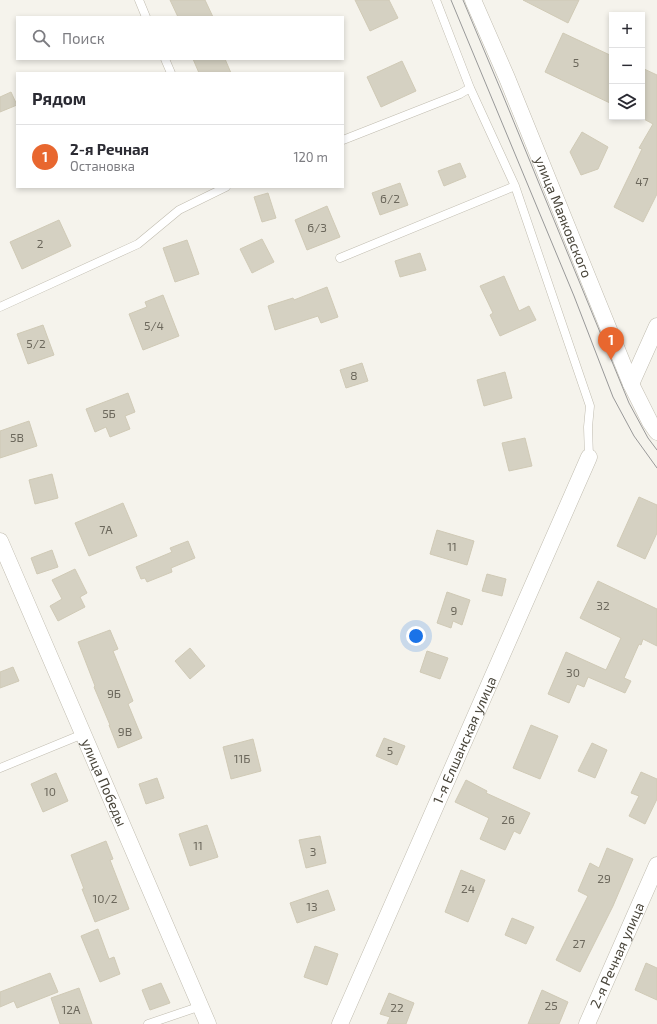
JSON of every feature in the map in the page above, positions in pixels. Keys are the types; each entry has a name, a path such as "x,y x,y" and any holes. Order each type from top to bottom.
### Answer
{"street":[{"name":"улица Маяковского","path":"473,0 507,78 631,384 650,422 657,432"},
{"path":"631,384 657,326"},
{"name":"1-я Елшанская улица","path":"340,1024 589,456"},
{"name":"улица Победы","path":"0,541 208,1024"},
{"name":"2-я Речная улица","path":"587,1024 657,865"}],"lane":[{"path":"139,0 146,16"},
{"path":"436,0 470,88 515,186 590,406 588,427 589,456"},
{"path":"165,60 171,72"},
{"path":"344,140 460,94 470,88"},
{"path":"340,258 515,186"},
{"path":"0,307 138,244 179,210 223,188"},
{"path":"0,768 83,734"},
{"path":"148,1024 201,1006"}],"building":[{"path":"170,0 205,0 213,16 178,16"},
{"path":"355,0 389,0 398,18 370,31"},
{"path":"523,0 579,0 568,23"},
{"path":"563,33 609,55 609,103 545,72"},
{"path":"193,60 225,60 231,72 199,72"},
{"path":"402,61 416,91 381,107 367,77"},
{"path":"645,69 657,75 657,194 643,222 614,207 642,149 639,148 653,124 645,120"},
{"path":"11,92 16,105 0,112 0,97"},
{"path":"582,132 608,147 598,169 581,175 570,152"},
{"path":"460,163 466,177 444,186 438,171"},
{"path":"400,183 408,205 380,215 372,193"},
{"path":"268,193 276,218 262,222 254,197"},
{"path":"327,206 340,237 307,250 295,220"},
{"path":"59,220 71,246 22,269 10,242"},
{"path":"262,239 274,262 252,273 240,249"},
{"path":"187,240 199,274 175,282 163,248"},
{"path":"420,253 426,270 400,277 395,261"},
{"path":"504,276 519,311 529,306 536,320 500,336 490,315 493,313 480,286"},
{"path":"327,287 338,317 321,323 318,316 275,330 268,306 293,298 294,300"},
{"path":"163,295 179,336 143,350 129,314 147,307 145,302"},
{"path":"43,325 54,355 28,364 17,334"},
{"path":"362,363 368,381 346,388 340,370"},
{"path":"505,372 512,398 484,406 477,380"},
{"path":"128,393 135,412 125,416 130,429 110,437 106,427 95,432 86,409"},
{"path":"29,421 37,446 0,458 0,431"},
{"path":"525,438 532,466 509,471 502,443"},
{"path":"52,474 58,498 35,504 29,480"},
{"path":"639,497 657,505 657,533 645,559 617,546"},
{"path":"123,503 137,536 89,556 75,523"},
{"path":"437,530 474,541 467,565 430,554"},
{"path":"188,541 195,558 171,568 172,572 147,582 145,578 141,579 136,567 172,552 170,548"},
{"path":"52,550 58,567 37,574 31,558"},
{"path":"75,569 87,593 80,597 85,607 58,621 50,606 62,599 52,580"},
{"path":"487,574 506,579 502,596 482,591"},
{"path":"598,581 657,609 657,646 643,639 641,645 639,644 624,678 631,681 625,693 588,677 584,687 577,684 569,703 548,694 566,652 606,670 621,638 580,618"},
{"path":"447,592 470,600 462,625 453,621 451,628 437,623"},
{"path":"110,630 118,649 113,651 133,701 128,704 142,738 118,748 78,642"},
{"path":"190,648 205,666 190,679 175,661"},
{"path":"427,651 448,658 440,679 420,672"},
{"path":"13,667 19,681 0,688 0,672"},
{"path":"531,725 558,736 540,779 513,768"},
{"path":"384,738 405,746 397,765 376,756"},
{"path":"253,739 261,771 231,779 223,747"},
{"path":"592,743 607,750 595,778 578,771"},
{"path":"641,772 657,779 657,799 645,824 629,816 639,796 631,793"},
{"path":"56,773 68,801 43,812 31,784"},
{"path":"157,778 164,798 146,804 139,784"},
{"path":"466,780 487,791 486,793 530,813 520,834 514,831 505,850 480,839 489,818 455,802"},
{"path":"207,825 218,857 190,866 179,834"},
{"path":"320,836 326,863 306,868 299,840"},
{"path":"106,841 113,859 110,860 129,909 95,922 71,855"},
{"path":"607,848 633,859 613,906 580,972 556,960 588,896 578,891 590,863 599,868"},
{"path":"461,870 485,880 468,922 445,912"},
{"path":"328,890 335,910 297,923 290,903"},
{"path":"512,918 534,927 526,944 505,935"},
{"path":"98,929 109,959 114,957 120,974 100,982 81,936"},
{"path":"315,946 338,954 327,985 304,977"},
{"path":"646,963 657,968 657,1000 635,990"},
{"path":"50,973 58,992 17,1008 14,1001 0,1007 0,992"},
{"path":"161,983 170,1003 150,1010 142,990"},
{"path":"79,988 92,1024 60,1024 51,998"},
{"path":"542,990 568,1002 559,1024 528,1024"},
{"path":"389,993 414,1003 406,1024 387,1024 390,1017 380,1014"}],"tram line":[{"path":"451,0 574,296 613,397 634,436 657,468"},
{"path":"463,0 629,403 648,438 657,450"}],"place":[{"name":"2-я Речная","path":"611,360"}]}
